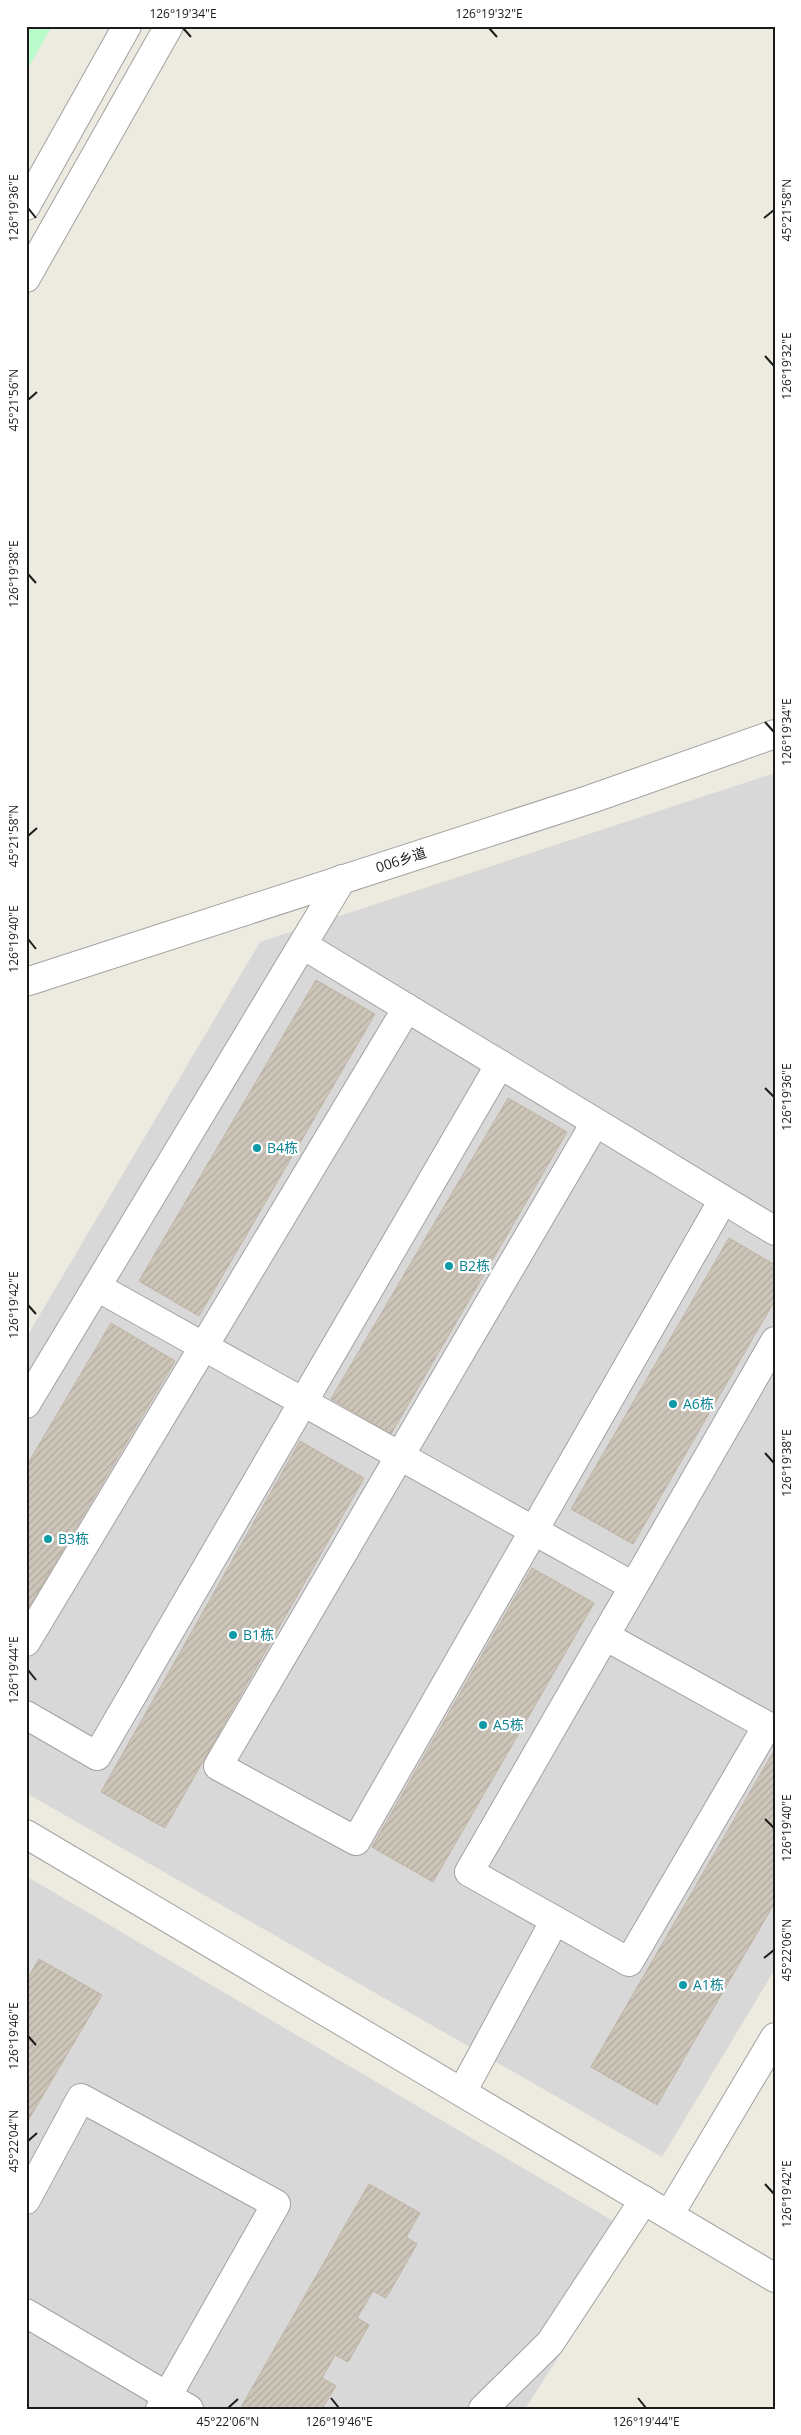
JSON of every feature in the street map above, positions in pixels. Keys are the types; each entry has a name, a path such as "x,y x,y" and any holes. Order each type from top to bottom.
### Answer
{"street":[{"path":"26,206 127,26"},
{"path":"26,278 169,26"},
{"name":"006乡道","path":"26,982 591,799 775,734"},
{"path":"26,1404 342,879"},
{"path":"303,945 775,1231"},
{"path":"26,1642 407,1008"},
{"path":"26,1715 96,1756 304,1403 500,1064"},
{"path":"595,1123 218,1766 356,1841 723,1200"},
{"path":"97,1288 633,1586"},
{"path":"605,1636 771,1728 629,1962 469,1872 633,1586 775,1341"},
{"path":"26,1834 775,2278"},
{"path":"462,2092 555,1920"},
{"path":"670,2215 775,2037"},
{"path":"26,2200 81,2098 276,2204 172,2404 26,2313"},
{"path":"483,2409 550,2343 644,2200"}],"shaded area":[{"path":"775,773 775,1969 662,2157 26,1793 26,1338 260,942"},
{"path":"26,1876 637,2235 525,2409 26,2409"}],"green space":[{"path":"26,26 52,26 26,72"}],"building":[{"name":"B4栋","path":"316,980 375,1014 199,1316 139,1281"},
{"name":"B2栋","path":"508,1098 567,1132 391,1434 331,1399"},
{"name":"A6栋","path":"729,1238 775,1265 775,1300 633,1544 571,1509"},
{"name":"B3栋","path":"111,1323 175,1361 26,1612 26,1467"},
{"name":"B1栋","path":"300,1441 364,1478 165,1828 101,1792"},
{"name":"A5栋","path":"532,1568 594,1603 433,1882 372,1847"},
{"name":"A1栋","path":"775,1749 775,1902 657,2105 591,2067"},
{"path":"39,1959 102,1995 26,2124 26,1981"},
{"path":"369,2184 420,2213 406,2237 417,2244 386,2298 373,2291 357,2318 369,2325 348,2362 335,2355 322,2378 336,2386 322,2409 240,2409"}],"place":[{"name":"B4栋","path":"257,1148"},
{"name":"B2栋","path":"449,1266"},
{"name":"A6栋","path":"673,1404"},
{"name":"B3栋","path":"48,1539"},
{"name":"B1栋","path":"233,1635"},
{"name":"A5栋","path":"483,1725"},
{"name":"A1栋","path":"683,1985"}]}
